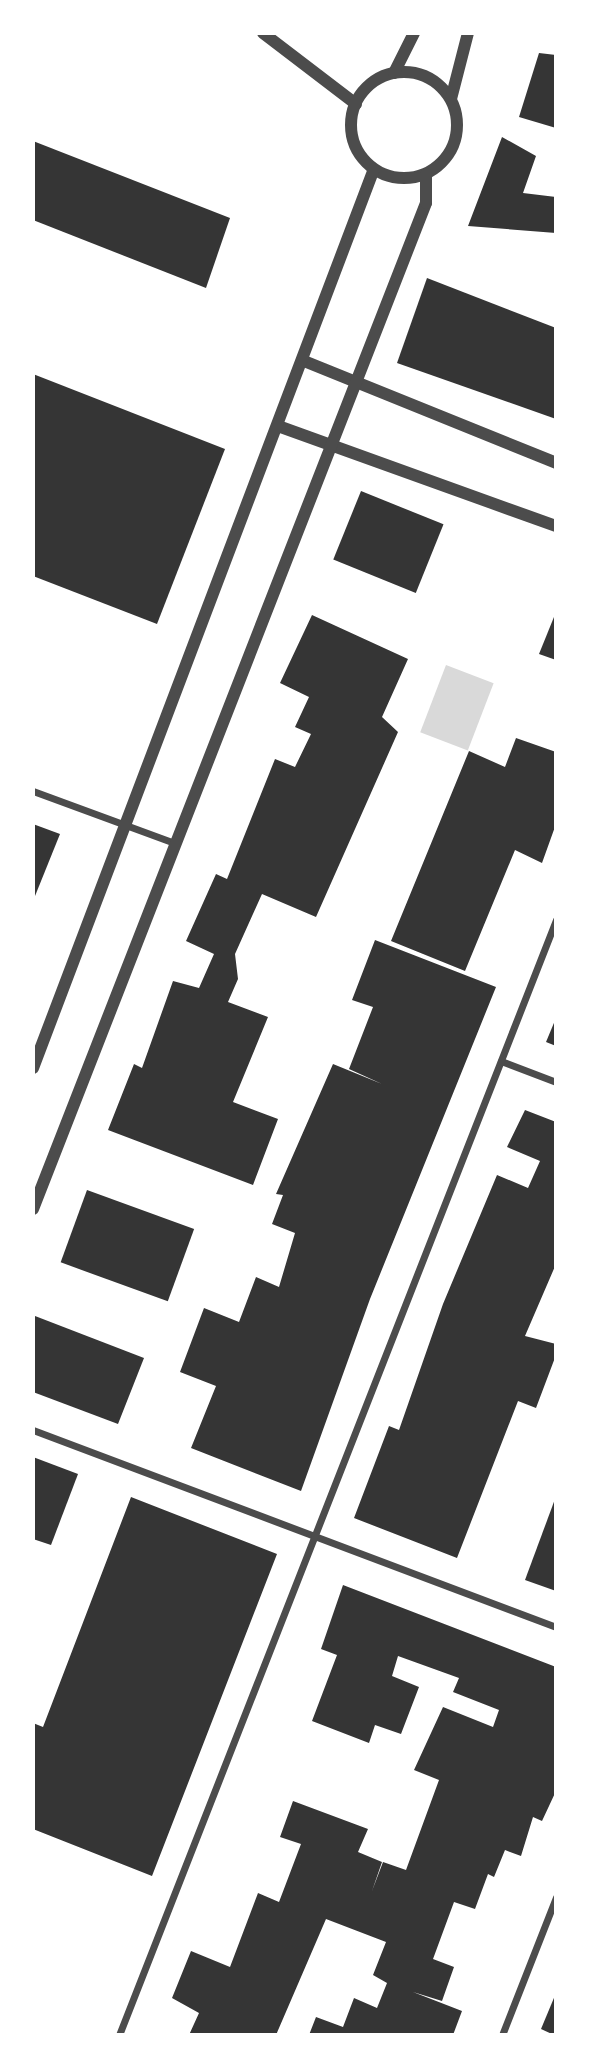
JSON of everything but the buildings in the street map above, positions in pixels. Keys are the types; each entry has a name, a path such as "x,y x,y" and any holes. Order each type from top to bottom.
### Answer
{"street":[{"path":"263,33 356,104"},
{"path":"414,33 394,73 365,90 356,104 353,139 374,169 408,178 425,174 441,163 457,133 451,99 468,33"},
{"path":"394,73 426,77 451,99"},
{"path":"33,1068 128,827 374,169"},
{"path":"33,1209 178,845 328,447 425,202 425,174"},
{"path":"304,361 556,463"},
{"path":"278,426 328,447 556,526"},
{"path":"33,791 178,845"},
{"path":"118,2035 556,920"},
{"path":"501,1061 556,1082"},
{"path":"33,1430 556,1627"},
{"path":"502,2035 556,1897"}],"shaded area":[{"path":"446,665 494,683 468,750 420,732"}]}
